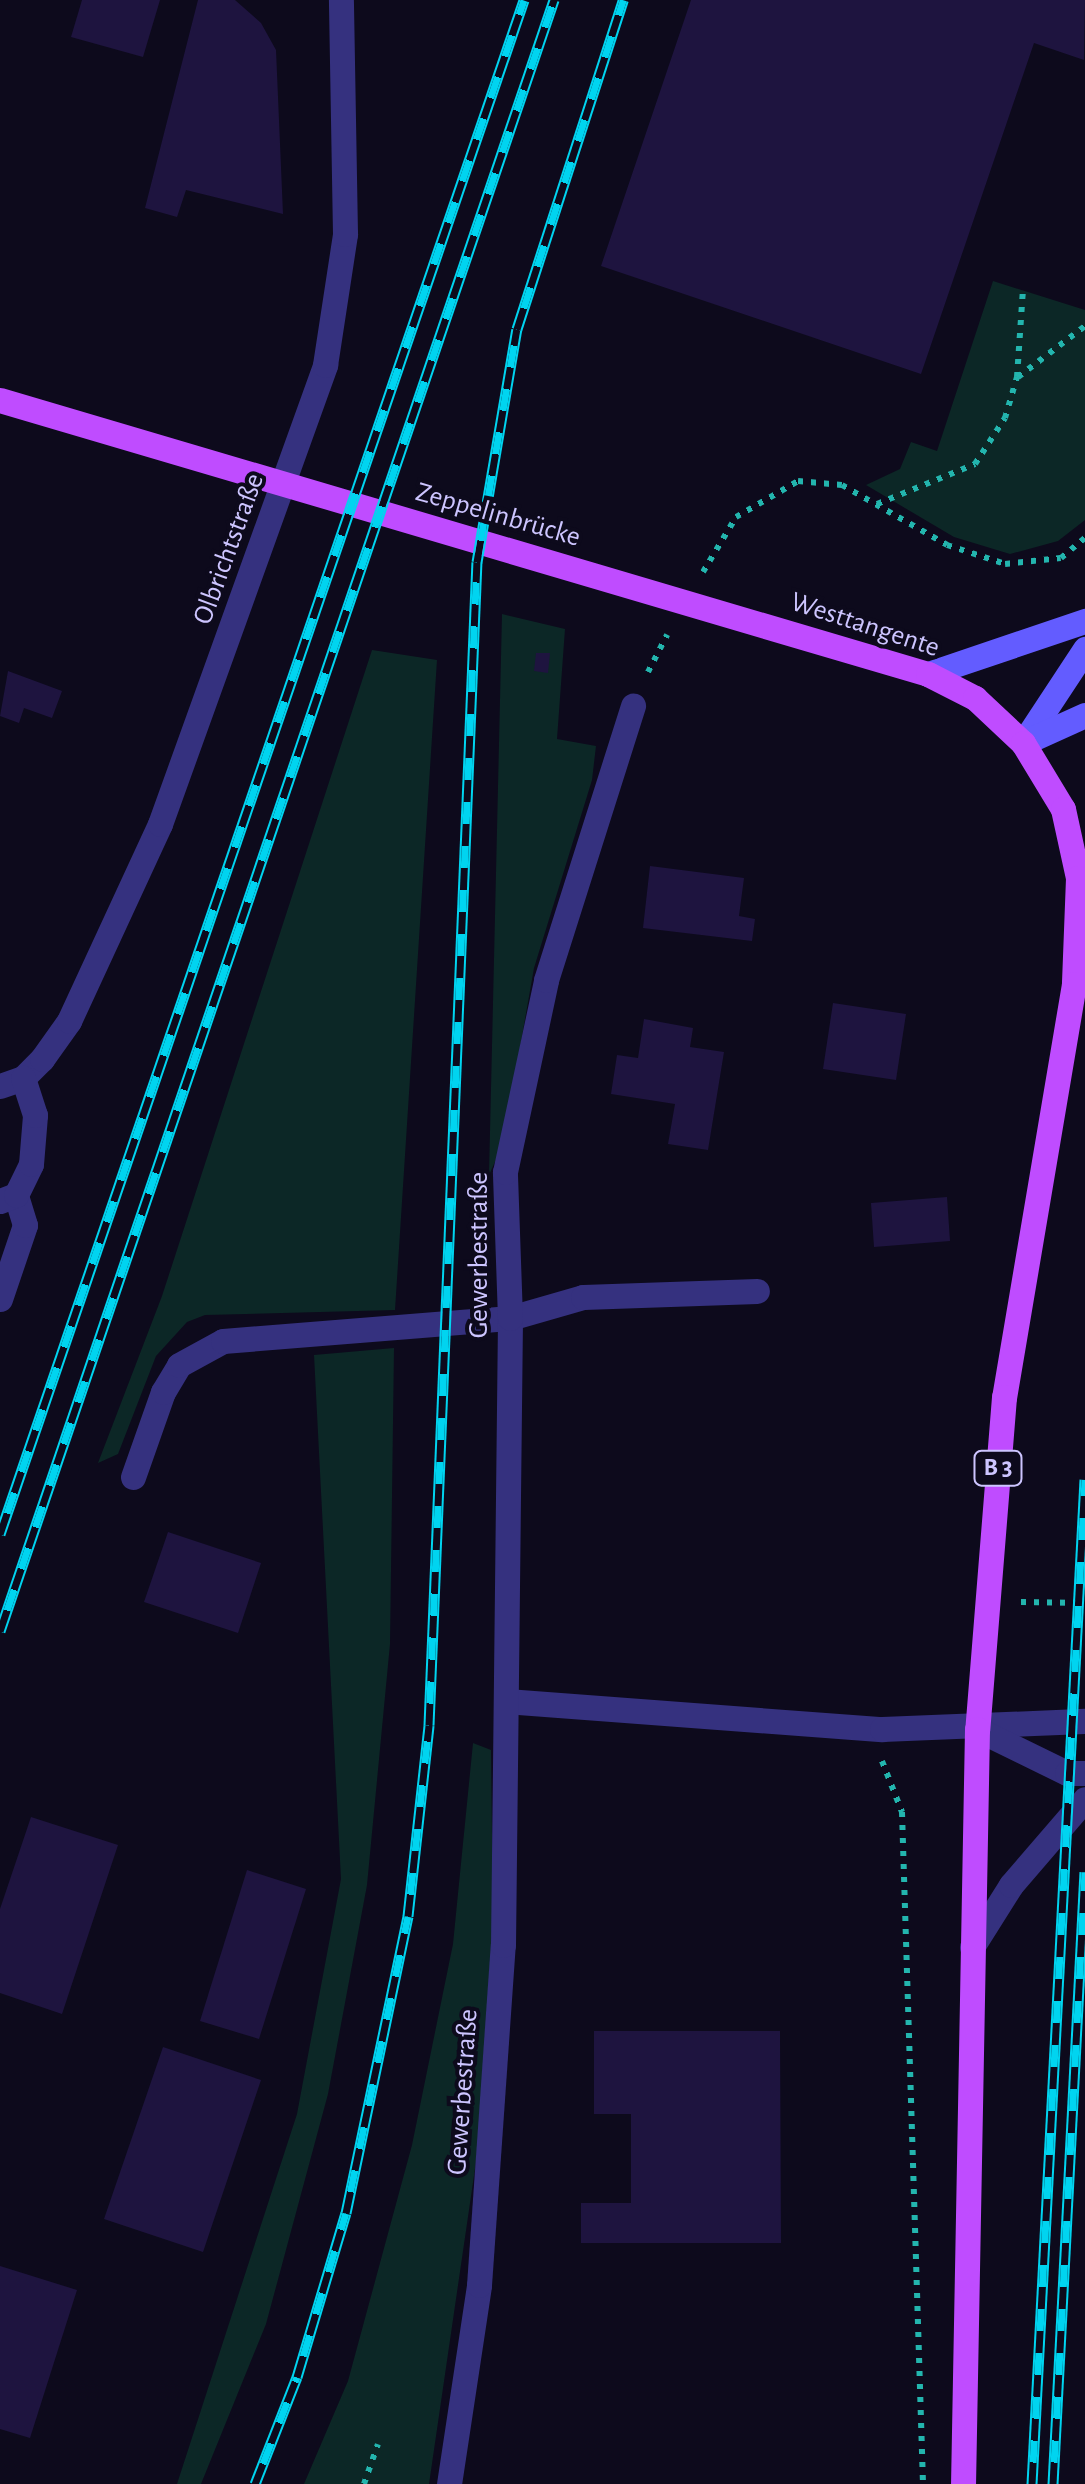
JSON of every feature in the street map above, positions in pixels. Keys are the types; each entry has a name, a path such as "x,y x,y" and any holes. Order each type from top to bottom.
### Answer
{"main road":[{"name":"Zeppelinbrücke","path":"0,400 728,614"},
{"name":"Westtangente","path":"728,614 928,674 974,698 1023,743"},
{"path":"928,674 1085,621"},
{"path":"1023,743 1085,649"},
{"path":"1023,743 1085,714"},
{"name":"B 3","path":"963,2484 977,1730 1004,1397 1074,984 1081,868 1063,809 1023,743"}],"street":[{"name":"Olbrichtstraße","path":"8,1198 36,1139 11,1082 68,1020 160,824 324,365 345,234 340,0"},
{"name":"Gewerbestraße","path":"449,2484 480,2266 503,1945 510,1318 505,1172 546,980 632,705"},
{"path":"0,1299 25,1225 8,1198"},
{"path":"134,1477 162,1392 197,1351 254,1337 510,1318 583,1297 757,1291"},
{"path":"506,1701 882,1729 977,1730 1085,1722"},
{"path":"977,1730 1067,1773 1085,1773"},
{"path":"972,1947 1011,1885 1085,1799"}],"path":[{"path":"876,504 975,464 1005,418 1017,378 1023,288"},
{"path":"1017,378 1085,326"},
{"path":"700,576 736,516 798,481 842,485 947,545 1005,564 1061,558 1085,538"},
{"path":"632,705 673,624"},
{"path":"987,1602 1085,1603"},
{"path":"882,1729 882,1772 902,1812 923,2484"},
{"path":"364,2484 378,2444"}],"green space":[{"path":"993,281 1085,310 1085,520 1058,541 1010,554 954,537 866,485 900,469 911,442 937,451"},
{"path":"502,614 565,629 557,739 596,746 592,780 534,968 503,1144 489,1175"},
{"path":"372,650 437,660 395,1310 205,1315 187,1322 156,1356 118,1454 98,1463 162,1296"},
{"path":"394,1348 390,1644 367,1885 328,2094 266,2324 201,2484 177,2484 297,2114 341,1879 314,1355"},
{"path":"473,1743 491,1750 493,1922 477,2155 429,2484 304,2484 348,2381 412,2145 453,1944"}],"building":[{"path":"82,0 160,0 143,57 71,37"},
{"path":"198,0 235,0 261,23 276,50 283,214 186,190 177,217 145,208"},
{"path":"691,0 1085,0 1084,60 1034,43 921,374 601,266"},
{"path":"536,653 550,653 548,673 534,671"},
{"path":"8,671 62,691 52,718 24,708 19,723 0,716"},
{"path":"650,866 744,878 739,916 755,919 752,941 643,928"},
{"path":"833,1003 906,1014 896,1080 823,1069"},
{"path":"644,1019 693,1028 690,1047 724,1052 708,1150 668,1144 675,1104 611,1094 617,1055 638,1058"},
{"path":"947,1197 950,1241 874,1247 871,1203"},
{"path":"168,1532 261,1563 238,1633 144,1602"},
{"path":"31,1817 118,1845 62,2014 0,1993 0,1909"},
{"path":"247,1870 306,1889 259,2039 200,2021"},
{"path":"594,2031 780,2031 781,2243 581,2243 581,2203 631,2203 631,2114 594,2114"},
{"path":"163,2047 261,2080 203,2252 104,2219"},
{"path":"0,2266 77,2290 30,2438 0,2429"}],"railway":[{"path":"0,1534 524,0"},
{"path":"0,1631 554,0"},
{"path":"255,2484 297,2377 346,2213 408,1916 429,1725 477,562 517,329 623,0"},
{"path":"1032,2484 1085,1479"},
{"path":"1053,2484 1085,1872"}]}
